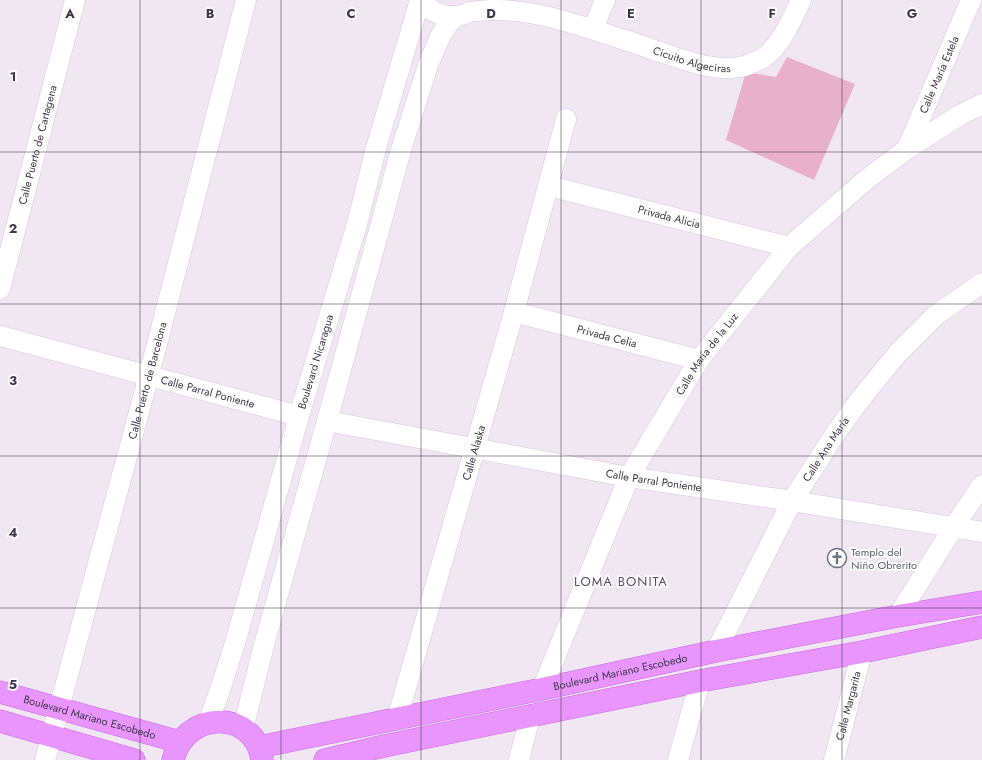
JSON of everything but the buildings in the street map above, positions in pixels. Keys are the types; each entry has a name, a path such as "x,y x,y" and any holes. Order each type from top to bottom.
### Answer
{"main road":[{"name":"Boulevard Mariano Escobedo","path":"260,754 397,719 716,651 898,616 982,602"},
{"path":"325,760 383,753 530,716 700,681 862,652 982,627"},
{"name":"Boulevard Mariano Escobedo","path":"0,692 59,708 177,751"},
{"path":"0,721 134,760"},
{"path":"177,751 192,730 208,723 220,722 232,724 243,729 252,737 260,754"}],"street":[{"name":"Calle Puerto de Cartagena","path":"0,289 75,0"},
{"name":"Calle Puerto de Barcelona","path":"45,760 149,376 246,0"},
{"name":"Cicuito Algeciras","path":"420,0 425,6 439,14 469,9 504,9 554,18 593,29 696,64 718,67 741,67 763,57 778,43 788,28 801,0"},
{"name":"Boulevard Nicaragua","path":"208,723 236,643 299,416 357,224 376,148 420,0"},
{"name":"Cicuito Algeciras","path":"511,0 554,18"},
{"path":"593,29 605,0"},
{"name":"Calle María Estela","path":"907,149 971,0"},
{"path":"243,729 265,641 327,421 400,150 428,66 441,35 449,23 469,9"},
{"name":"Calle María de la Luz","path":"542,689 629,477 699,360 789,247 862,184 907,149 960,115 982,104"},
{"name":"Calle Alaska","path":"397,719 514,312 566,119"},
{"name":"Privada Alicia","path":"549,186 789,247"},
{"name":"Calle Ana María","path":"716,651 792,501 837,431 862,397 898,353 936,316 982,283"},
{"name":"Privada Celia","path":"514,312 699,360"},
{"name":"Calle Parral Poniente","path":"0,336 299,416"},
{"name":"Calle Parral Poniente","path":"327,421 629,477 792,501 982,532"},
{"path":"898,616 953,528 982,485"},
{"name":"Calle Margarita","path":"834,760 862,652"},
{"path":"678,760 700,681"},
{"path":"519,760 530,716"}],"shaded area":[{"path":"787,57 855,84 814,180 726,140 746,72 776,77"}],"place":[{"name":"Templo del Niño Obrerito","path":"837,558"}],"district":[{"name":"LOMA BONITA","path":"621,581"}]}
